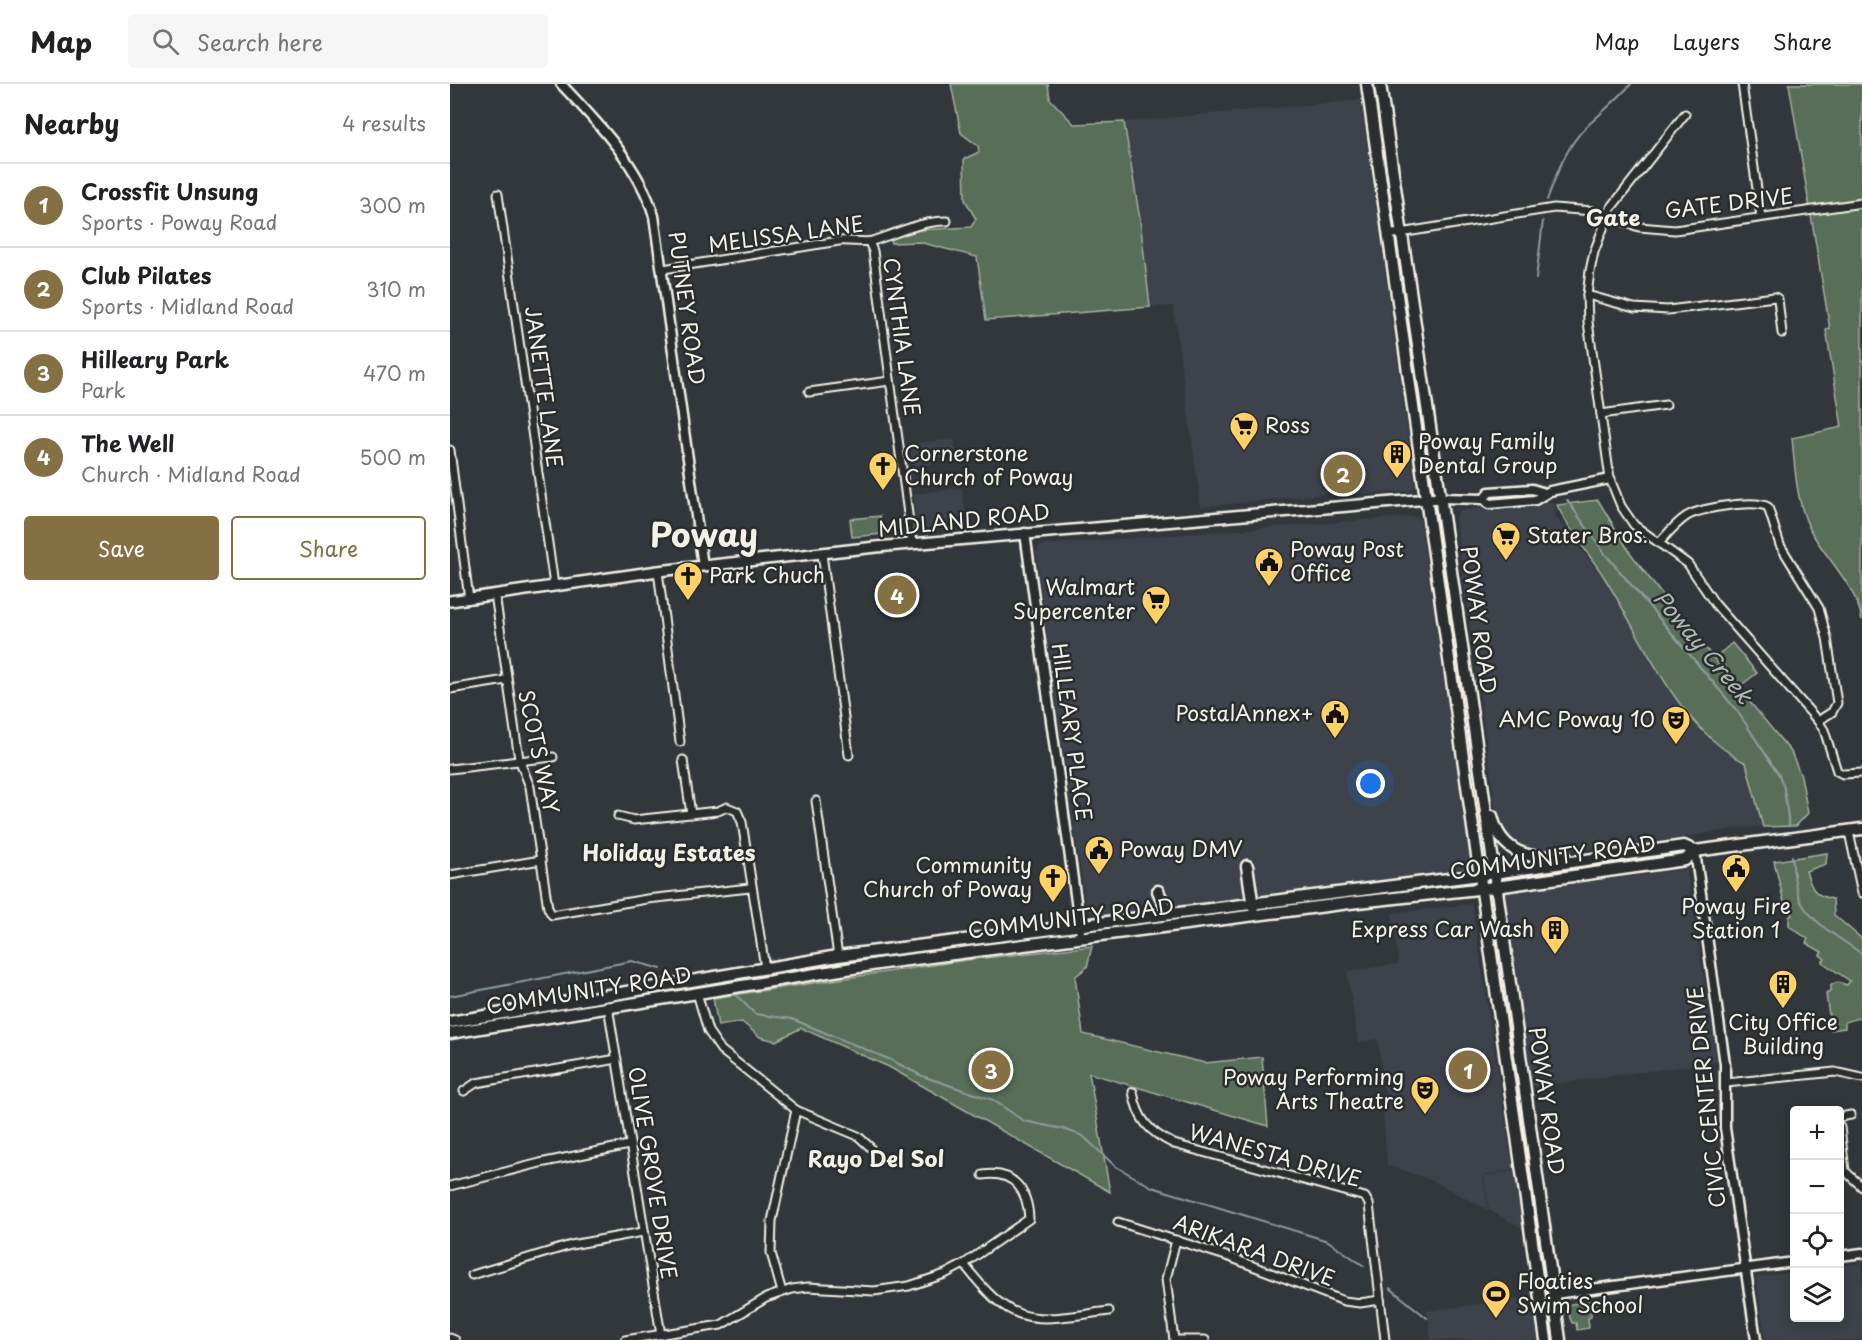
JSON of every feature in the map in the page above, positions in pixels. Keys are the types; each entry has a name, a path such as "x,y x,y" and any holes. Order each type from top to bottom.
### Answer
{"main road":[{"name":"POWAY ROAD","path":"1374,86 1381,126 1387,140 1470,695 1560,1340"},
{"name":"POWAY ROAD","path":"1374,86 1389,235 1546,1340"},
{"path":"1403,334 1411,352 1416,387 1425,393"},
{"path":"1411,391 1419,395 1424,432 1433,449"},
{"name":"MIDLAND ROAD","path":"450,602 658,571 912,544 1440,498"},
{"path":"1444,627 1452,644 1459,683 1470,695"},
{"path":"1454,695 1461,697 1466,705 1471,739 1480,766"},
{"path":"1482,784 1498,834 1508,846 1520,854 1537,858 1610,852 1622,854"},
{"name":"COMMUNITY ROAD","path":"450,1033 765,968 879,950 1480,875 1684,846 1695,851 1857,832"},
{"path":"1606,872 1612,863 1632,860 1644,851"},
{"name":"COMMUNITY ROAD","path":"450,1022 697,993 841,969 1080,937 1606,872 1685,861 1695,851"},
{"path":"1169,926 1198,917 1250,910 1254,902 1247,866 1244,874 1244,895 1238,904"},
{"path":"1319,907 1335,900 1365,895 1366,888"},
{"path":"1158,891 1168,913"},
{"path":"1277,914 1279,905 1309,900 1326,893"},
{"path":"841,969 849,963 879,958 879,950"},
{"path":"789,977 803,969 834,964 838,961 838,956"},
{"path":"725,988 736,981 762,975 765,968"},
{"path":"697,993 702,986 730,980 736,974"},
{"path":"1497,1000 1506,1008 1512,1046 1521,1066"},
{"path":"1509,1079 1517,1093 1523,1132 1531,1135"},
{"path":"1518,1139 1526,1143 1532,1185 1540,1200"},
{"path":"1531,1231 1538,1233 1542,1252 1550,1269"},
{"path":"1533,1249 1541,1263 1546,1291 1550,1295 1554,1294"}],"street":[{"name":"PUTNEY ROAD","path":"561,84 628,162 641,183 654,216 703,566"},
{"path":"1742,84 1761,217"},
{"path":"1685,114 1606,217 1594,252 1587,295 1600,414 1610,479 1621,506 1634,525 1688,564 1715,604 1818,721 1824,730 1837,771 1843,774 1862,773"},
{"name":"JANETTE LANE","path":"498,194 554,585"},
{"name":"GATE DRIVE","path":"1389,235 1554,208 1593,211 1639,227 1675,230 1862,203"},
{"name":"MELISSA LANE","path":"663,269 839,241 857,239 869,242 899,230 947,221"},
{"name":"CYNTHIA LANE","path":"869,242 873,251 912,544"},
{"path":"1587,295 1634,308 1668,310 1770,296 1778,299 1782,333"},
{"path":"809,392 890,381"},
{"path":"1600,414 1666,405"},
{"path":"450,450 469,598"},
{"name":"MIDLAND ROAD","path":"1440,498 1484,499 1489,492 1532,489 1545,493 1610,479"},
{"path":"1660,542 1674,526 1699,511 1754,503 1768,507 1780,545 1805,581 1823,621 1837,703 1832,712 1818,721"},
{"path":"450,520 459,519"},
{"name":"HILLEARY PLACE","path":"1025,533 1080,937"},
{"path":"822,554 849,754"},
{"path":"658,571 680,742"},
{"name":"SCOTS WAY","path":"495,594 519,759 530,786 548,908 552,915 636,901 750,888"},
{"path":"450,689 506,680"},
{"path":"450,769 519,759 553,757"},
{"path":"682,760 691,814"},
{"path":"816,801 838,956"},
{"path":"618,816 634,820 691,814 728,807 737,811 742,822 750,888 765,968"},
{"path":"1857,832 1862,894"},
{"name":"CIVIC CENTER DRIVE","path":"1695,851 1726,1083 1724,1119 1756,1340"},
{"path":"450,875 541,860"},
{"path":"697,993 708,1031 722,1050 796,1110 858,1136 870,1147"},
{"name":"OLIVE GROVE DRIVE","path":"607,1002 661,1335"},
{"path":"464,1091 476,1083 617,1059"},
{"path":"1726,1083 1835,1072 1862,1078"},
{"name":"WANESTA DRIVE","path":"1133,1092 1143,1124 1156,1136 1174,1144 1365,1197 1369,1204 1385,1340"},
{"path":"782,1292 771,1253 772,1221 796,1110"},
{"path":"1844,1116 1851,1115"},
{"path":"450,1186 540,1163 629,1145"},
{"path":"1844,1160 1845,1171 1862,1187"},
{"path":"625,1340 722,1325 766,1298 782,1292 808,1287 890,1290 945,1274 964,1264 1029,1219 1028,1203 1020,1188 1010,1178 1002,1174 983,1175"},
{"name":"ARIKARA DRIVE","path":"1118,1222 1176,1240 1344,1300 1360,1303 1380,1300"},
{"path":"472,1275 485,1269 571,1245 643,1232"},
{"path":"1176,1240 1166,1279 1176,1340 1205,1340"},
{"path":"1844,1255 1862,1253"},
{"path":"964,1264 998,1304 1018,1314 1046,1319 1109,1311"},
{"path":"1554,1294 1790,1264"},
{"path":"450,1338 455,1340"}],"shaded area":[{"path":"1361,100 1415,486 1411,491 1350,495 1342,492 1201,507 1173,306 1150,307 1140,220 1124,122"},
{"path":"954,439 957,457 933,459 932,464 912,466 909,444"},
{"path":"962,488 967,524 918,530 913,494"},
{"path":"1554,502 1556,517 1746,763 1763,827 1738,828 1674,839 1544,854 1518,847 1504,834 1497,818 1455,518 1460,510"},
{"path":"1417,516 1420,519 1469,850 1470,862 1465,869 1097,916 1086,908 1036,553 1041,545"},
{"path":"1687,869 1717,1062 1530,1087 1502,893"},
{"path":"1472,904 1513,1170 1483,1175 1488,1210 1431,1180 1387,1165 1383,1113 1387,1112 1378,1039 1358,1042 1347,971 1399,964 1392,913"},
{"path":"1514,1171 1522,1224 1520,1227 1489,1210 1484,1176"},
{"path":"1862,1263 1862,1340 1765,1340 1756,1277 1790,1273 1790,1322 1844,1322 1844,1265"},
{"path":"1532,1297 1538,1340 1431,1340 1427,1311"}],"green space":[{"path":"951,84 1048,84 1050,99 1074,124 1124,122 1140,220 1150,307 986,320 977,257 919,242 891,243 890,238 919,230 971,227 976,219 965,200 964,159 979,152 978,146 961,133"},
{"path":"1789,84 1862,84 1862,620 1848,585 1812,533 1799,499 1795,474 1792,438 1842,427 1826,330 1830,329"},
{"path":"1598,500 1629,551 1665,599 1791,752 1801,776 1808,813 1796,826 1763,827 1746,763 1721,747 1681,705 1648,654 1604,577 1573,533 1557,505"},
{"path":"880,516 882,534 852,537 850,519"},
{"path":"1732,643 1757,673 1739,687 1717,656"},
{"path":"1827,853 1826,864 1806,871 1810,882 1821,896 1833,899 1834,915 1862,939 1862,1017 1845,1022 1845,1028 1831,1030 1826,994 1831,991 1831,985 1838,982 1847,985 1850,981 1822,962 1825,959 1820,955 1822,952 1806,943 1808,939 1789,926 1789,917 1792,915 1784,902 1774,861"},
{"path":"1092,946 1087,967 1075,977 1083,1034 1205,1063 1262,1057 1268,1126 1089,1073 1110,1192 889,1067 801,1028 776,1041 760,1037 742,1022 718,1026 713,998 966,960"},
{"path":"1600,1299 1634,1307 1634,1310 1616,1312 1614,1305 1591,1309 1591,1317 1588,1318 1589,1328 1577,1330 1576,1323 1572,1323 1565,1305"}],"waterway":[{"path":"1547,200 1562,161 1573,142 1631,84"},
{"path":"1536,279 1543,221"},
{"name":"Poway Creek","path":"1567,500 1606,555 1738,712 1779,775 1784,788 1789,825"},
{"name":"Poway Creek","path":"1792,856 1797,891 1806,910 1829,931 1862,954"},
{"path":"450,996 632,961 661,969"},
{"path":"737,996 755,1014 792,1019 891,1060 922,1076 993,1100 1024,1121 1063,1129 1083,1136 1115,1166 1152,1187 1328,1241 1364,1266"},
{"path":"1390,1288 1427,1318"}],"place":[{"name":"Ross","path":"1244,452"},
{"name":"Club Pilates","path":"1343,474"},
{"name":"Poway Family Dental Group","path":"1397,480"},
{"name":"Cornerstone Church of Poway","path":"883,492"},
{"name":"Stater Bros.","path":"1506,562"},
{"name":"Poway Post Office","path":"1269,588"},
{"name":"The Well","path":"897,595"},
{"name":"Park Chuch","path":"688,602"},
{"name":"Walmart Supercenter","path":"1156,626"},
{"name":"PostalAnnex+","path":"1335,740"},
{"name":"AMC Poway 10","path":"1676,746"},
{"name":"Poway DMV","path":"1099,876"},
{"name":"Poway Fire Station 1","path":"1736,894"},
{"name":"Community Church of Poway","path":"1053,904"},
{"name":"Express Car Wash","path":"1555,956"},
{"name":"City Office Building","path":"1783,1010"},
{"name":"Hilleary Park","path":"991,1070"},
{"name":"Crossfit Unsung","path":"1468,1070"},
{"name":"Poway Performing Arts Theatre","path":"1425,1116"},
{"name":"Floaties Swim School","path":"1496,1320"}],"district":[{"name":"Gate","path":"1613,218"},
{"name":"Poway","path":"704,535"},
{"name":"Holiday Estates","path":"669,853"},
{"name":"Rayo Del Sol","path":"876,1159"}]}
